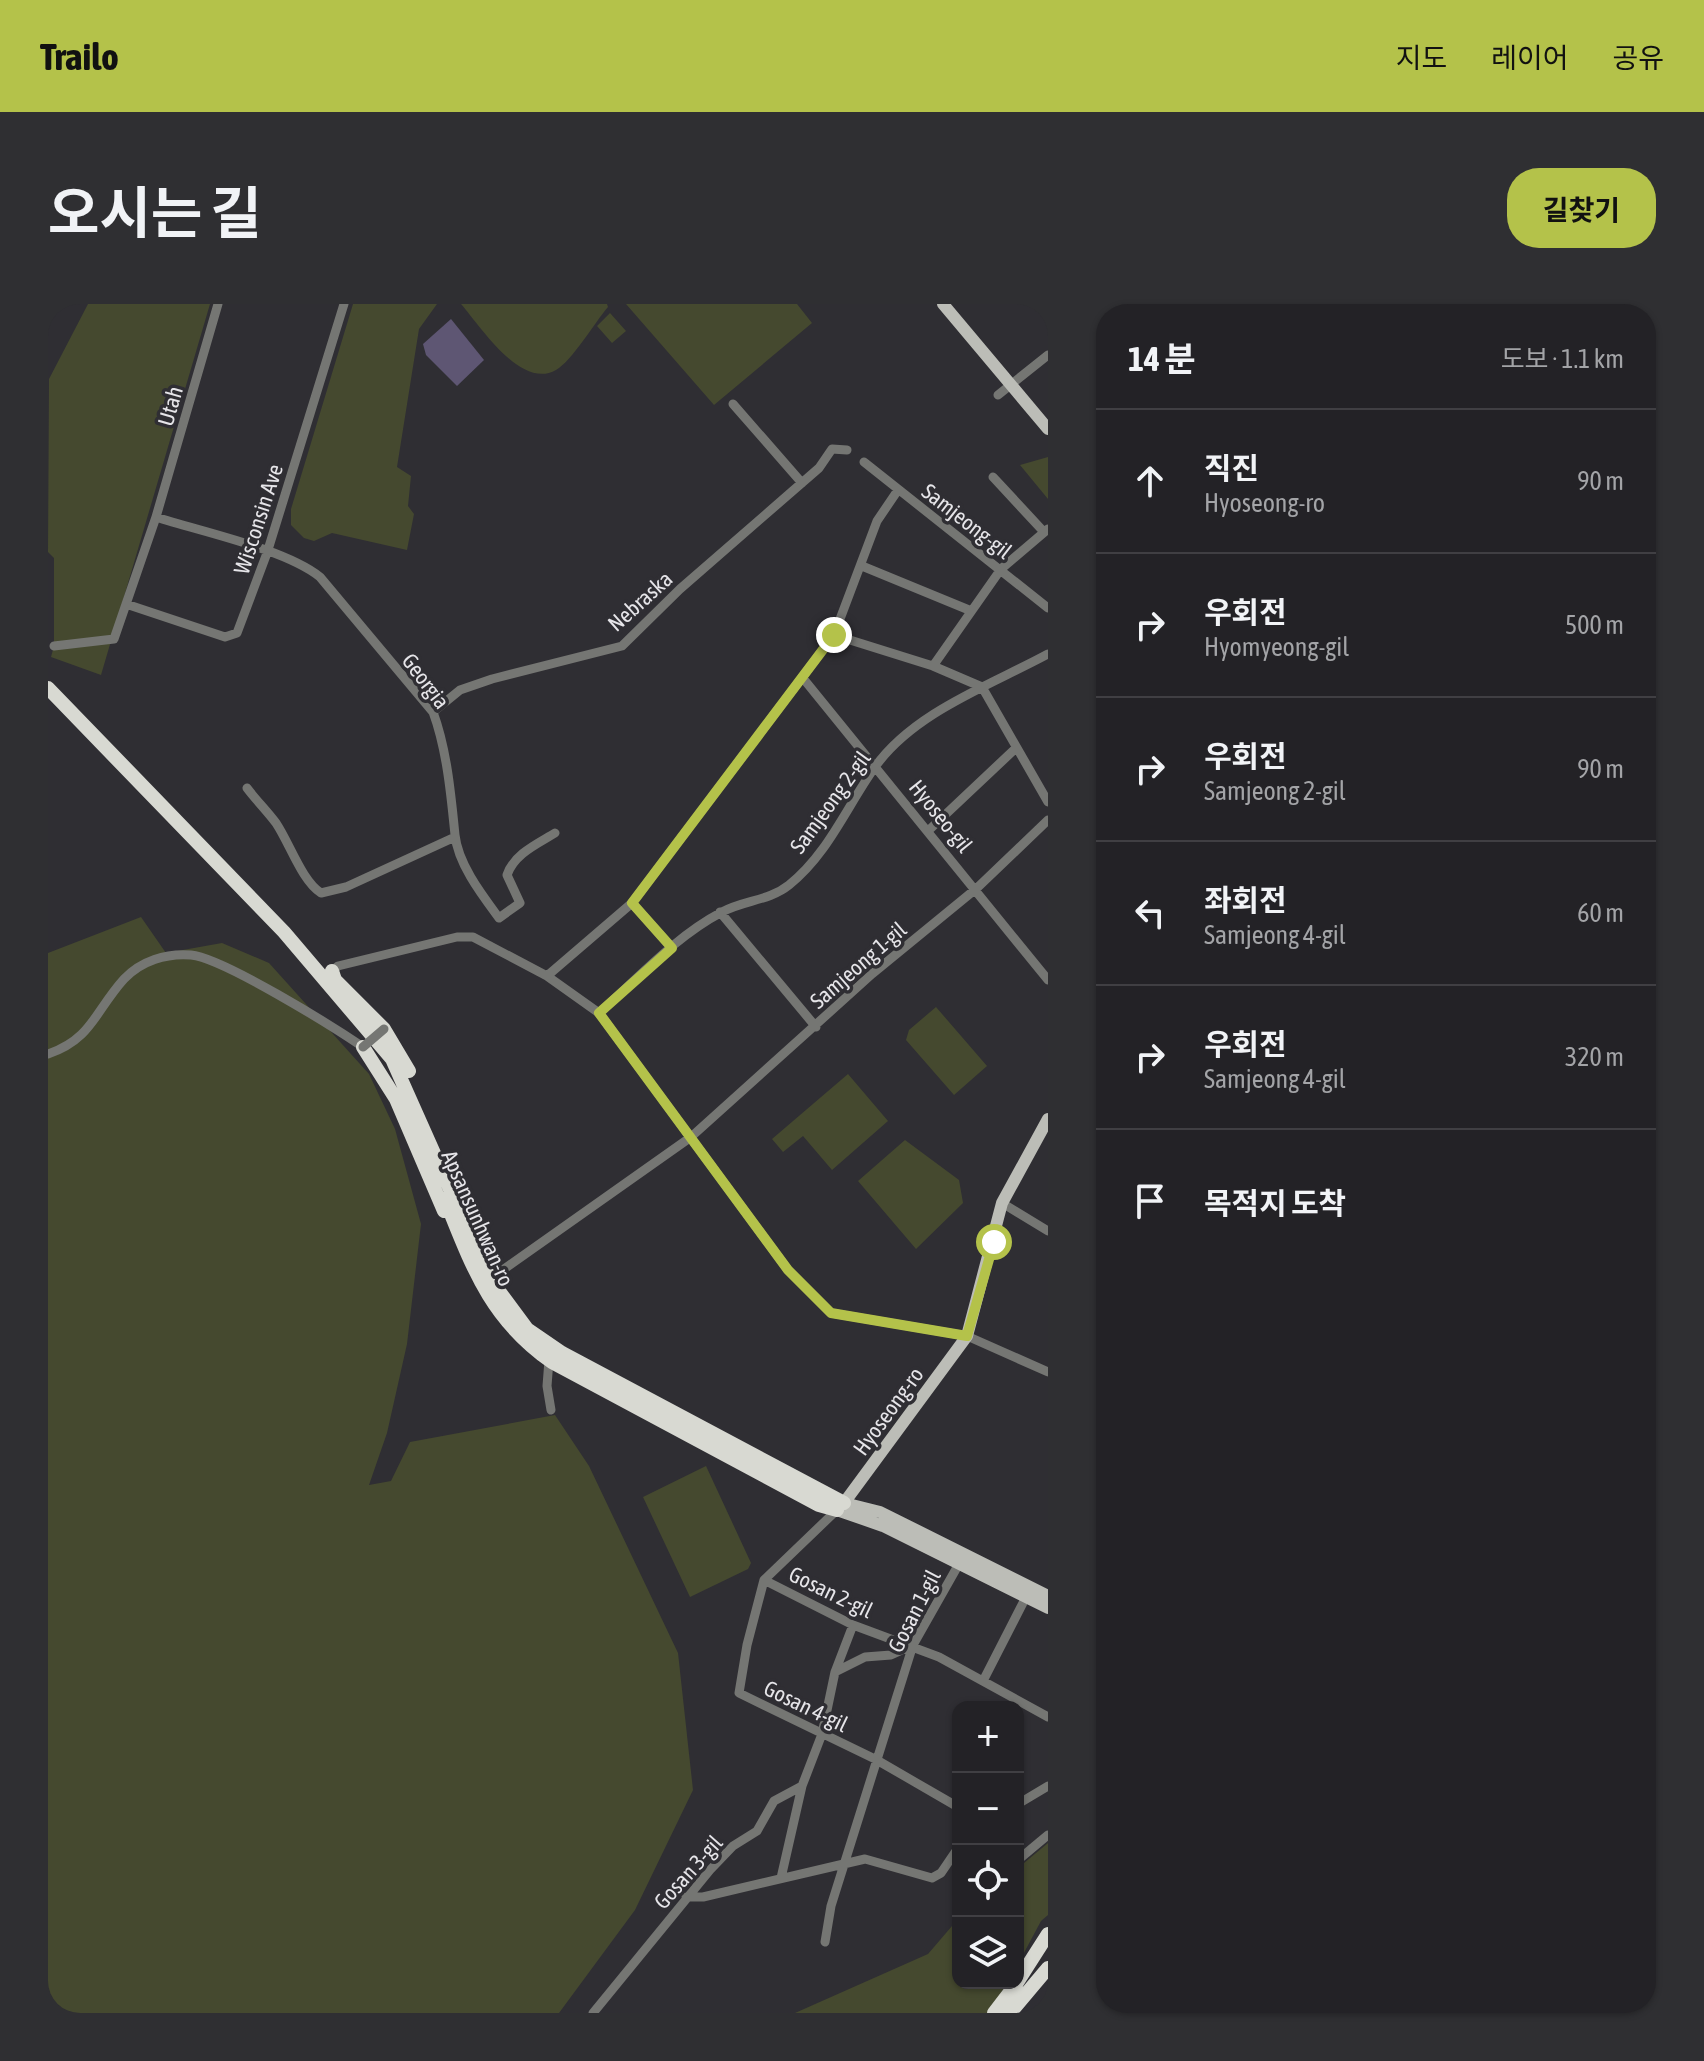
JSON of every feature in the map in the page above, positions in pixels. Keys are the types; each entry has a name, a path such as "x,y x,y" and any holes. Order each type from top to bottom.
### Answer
{"highway":[{"name":"Apsansunhwan-ro","path":"48,688 280,934 399,1070 493,1306 520,1336 549,1360 819,1505 840,1507"},
{"name":"Apsansunhwan-ro","path":"48,701 280,934"},
{"path":"332,971 335,980 384,1029 402,1056 470,1215 478,1267"},
{"path":"363,1047 396,1099 462,1252 478,1267"},
{"name":"Apsansunhwan-ro","path":"478,1267 508,1307 537,1338 840,1507"},
{"path":"1024,1971 1048,1934"},
{"path":"1010,2013 1048,1968"},
{"path":"1022,2013 1048,1981"},
{"path":"994,2013 1012,1989"}],"main road":[{"path":"943,304 1048,429"},
{"name":"Hyoseong-ro","path":"840,1507 967,1336 1002,1203 1048,1119"},
{"name":"Apsansunhwan-ro","path":"840,1507 960,1562 1048,1608"},
{"name":"Apsansunhwan-ro","path":"840,1507 880,1512 1048,1596"}],"street":[{"name":"Utah","path":"54,646 114,639 156,517 218,304"},
{"name":"Wisconsin Ave","path":"126,604 225,637 237,633 267,553 344,304"},
{"path":"995,392 1011,384 1048,355"},
{"path":"733,404 802,483"},
{"name":"Nebraska","path":"433,712 460,690 581,654 622,646 680,589 828,459 832,449 847,450"},
{"name":"Samjeong-gil","path":"864,462 1048,608"},
{"path":"933,666 969,610 1001,569 1046,531 993,477"},
{"path":"547,976 632,903 834,635 877,521 898,490"},
{"name":"Georgia","path":"156,517 267,553 308,568 320,577 433,712 440,730 455,837 467,868 499,918 520,903 507,875 509,868 521,854 555,833"},
{"path":"862,566 969,610"},
{"path":"834,635 933,666 982,687 1048,802"},
{"name":"Samjeong 2-gil","path":"599,1013 672,948 720,912 769,898 791,884 840,826 876,764 928,718 982,687 1047,657"},
{"name":"Hyoseo-gil","path":"802,677 977,888 1048,980"},
{"path":"929,830 1016,748"},
{"path":"247,788 275,821 300,860 306,879 321,893 346,887 455,837"},
{"name":"Samjeong 1-gil","path":"490,1279 691,1137 872,974 977,888 1048,820"},
{"path":"632,903 672,948"},
{"path":"720,912 816,1027"},
{"path":"332,971 338,966 457,937 473,937 547,976 599,1013 788,1270 831,1313 967,1336 1048,1372"},
{"path":"48,1054 83,1037 114,991 142,964 159,958 192,955 223,966 363,1047 384,1029"},
{"path":"1002,1203 1048,1231"},
{"path":"549,1360 547,1386 551,1410"},
{"name":"Gosan 2-gil","path":"840,1507 764,1580 853,1625 913,1645 983,1681 1009,1701"},
{"name":"Gosan 1-gil","path":"825,1942 831,1906 848,1860 875,1759 913,1645 960,1562"},
{"name":"Gosan 4-gil","path":"764,1580 747,1645 739,1693 875,1759 952,1804"},
{"path":"983,1681 1026,1597"},
{"path":"781,1878 802,1786 822,1734 835,1672 853,1625"},
{"path":"835,1672 865,1657 891,1655 913,1645"},
{"name":"Gosan 2-gil","path":"1024,1708 1048,1717"},
{"name":"Gosan 3-gil","path":"593,2013 686,1897 733,1846 757,1831 774,1801 802,1786"},
{"path":"1024,1800 1048,1786"},
{"path":"1024,1855 1048,1835"},
{"path":"686,1897 703,1897 848,1860 865,1859 932,1878 941,1873 952,1857"}],"green space":[{"path":"88,304 210,304 101,675 51,657 54,646 54,558 48,552 49,379"},
{"path":"353,304 437,304 419,329 397,467 411,476 408,506 414,514 407,550 332,533 314,541 304,538 291,525 291,509"},
{"path":"461,304 607,304 608,307 569,358 556,370 543,374 529,371 503,353"},
{"path":"626,304 797,304 812,323 714,405"},
{"path":"610,313 626,331 612,343 597,326"},
{"path":"1048,457 1048,499 1020,465"},
{"path":"141,917 166,953 222,943 269,963 369,1074 395,1129 421,1224 407,1344 387,1433 369,1485 391,1481 410,1442 555,1415 589,1466 678,1653 693,1790 635,1910 559,2013 48,2013 48,953"},
{"path":"936,1007 987,1066 954,1095 906,1040 909,1030"},
{"path":"848,1074 888,1121 832,1170 803,1136 783,1152 772,1139"},
{"path":"905,1140 959,1180 963,1203 916,1249 858,1181"},
{"path":"706,1466 751,1563 748,1569 690,1597 643,1497"},
{"path":"1048,1843 1048,1915 1041,1921 1024,1953 1024,1917 1024,1863"},
{"path":"952,1926 952,1989 1004,1989 987,2013 795,2013 928,1954"}],"shaded area":[{"path":"451,319 484,360 457,386 426,355 423,344"}],"route":[{"path":"834,635 632,903 672,948 599,1013 788,1270 831,1313 967,1336 994,1242"}]}
